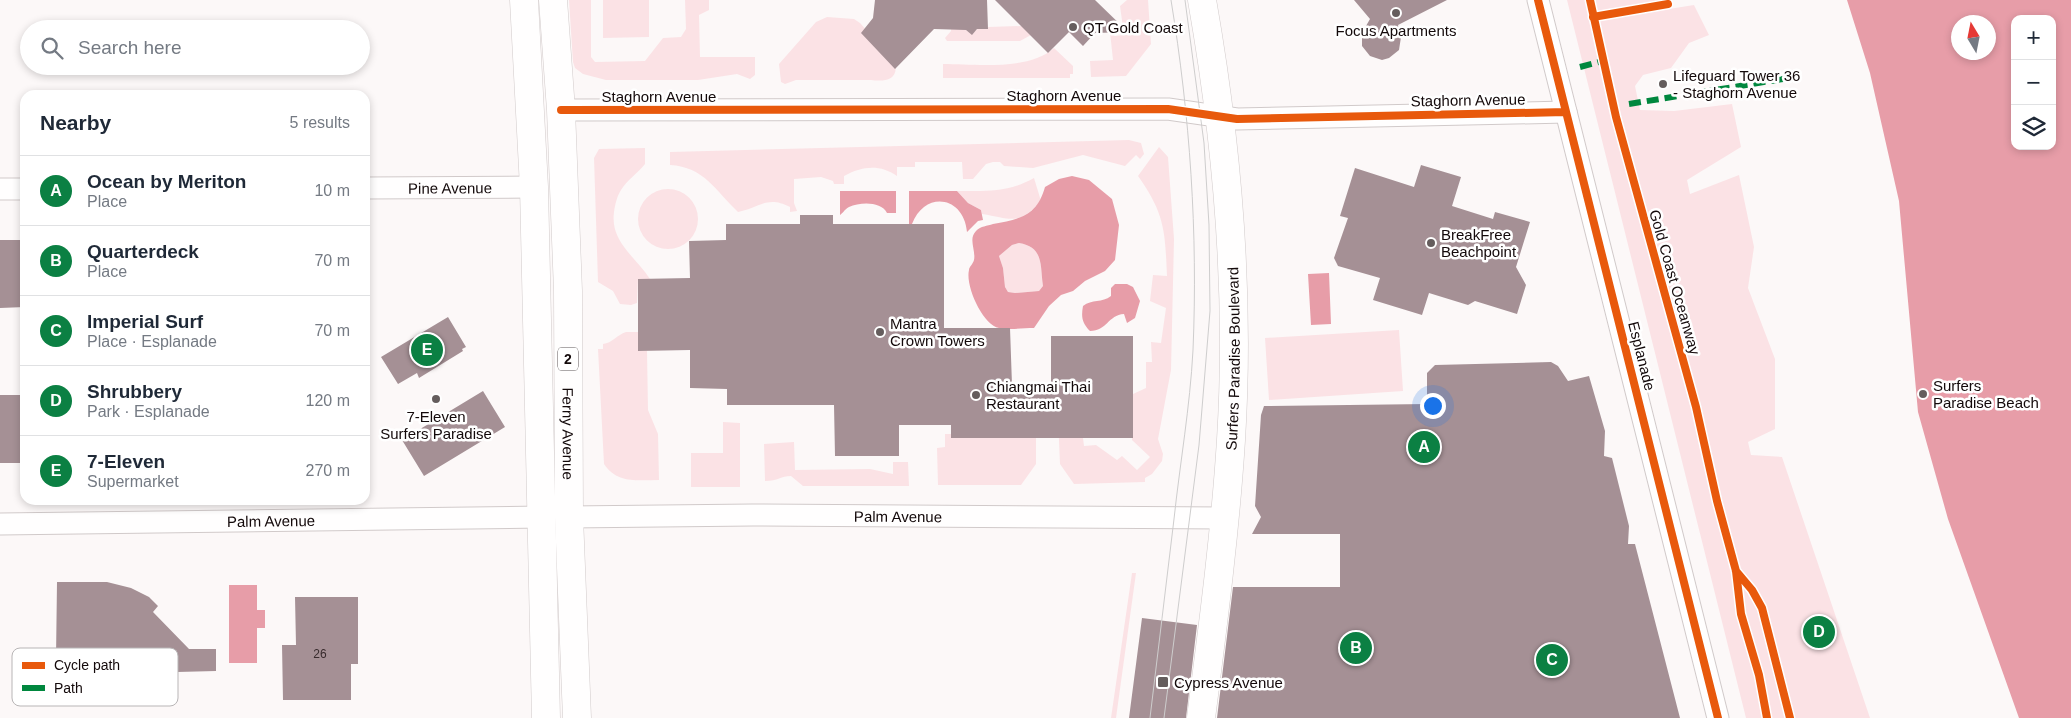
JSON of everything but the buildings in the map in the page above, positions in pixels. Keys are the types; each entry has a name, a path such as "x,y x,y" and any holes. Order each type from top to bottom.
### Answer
{"main road":[{"name":"Ferny Avenue","path":"524,0 534,187 546,718"},
{"name":"Ferny Avenue","path":"553,0 561,110 568,292 569,517 577,718"},
{"name":"Surfers Paradise Boulevard","path":"1201,718 1226,518 1231,438 1232,343 1228,221 1219,118 1202,0"}],"street":[{"name":"Esplanade","path":"1538,0 1718,718"},
{"name":"Staghorn Avenue","path":"561,110 1160,109 1178,110 1237,120 1566,112"},
{"name":"Pine Avenue","path":"370,188 534,187"},
{"path":"0,189 20,189"},
{"name":"Palm Avenue","path":"569,517 763,515 1226,518"},
{"name":"Palm Avenue","path":"0,524 542,517"}],"shaded area":[{"path":"569,0 591,0 591,57 595,62 645,61 663,38 681,37 686,29 685,0 709,0 709,10 699,15 700,57 755,57 755,75 750,79 737,74 698,80 606,80 583,74 575,68 573,62"},
{"path":"603,0 649,0 649,37 603,38"},
{"path":"1127,0 1148,0 1151,44 1126,76 1091,77 1090,61 1113,60 1110,32 1115,36 1124,35 1120,6"},
{"path":"1567,0 1667,0 1669,9 1694,5 1709,35 1689,43 1671,68 1643,75 1635,86 1640,110 1674,111 1732,104 1741,147 1687,180 1690,194 1739,175 1754,247 1748,288 1775,359 1775,429 1748,442 1751,455 1782,457 1870,718 1746,718"},
{"path":"1847,0 2071,0 2071,718 2019,718 1948,519 1918,412 1899,201 1870,73"},
{"path":"827,17 854,19 860,23 895,62 896,68 893,76 881,81 796,80 785,84 781,82 779,64 816,22"},
{"path":"951,20 972,34 977,29 988,29 988,27 1022,26 1031,35 1020,41 947,41 945,38 951,31"},
{"path":"1054,48 1073,66 1073,74 1070,74 1070,78 943,78 943,64 1001,65 1016,63 1031,60"},
{"path":"1129,140 1141,143 1144,154 1140,159 1136,155 1125,166 1083,155 1033,168 1004,166 1000,162 993,162 986,164 973,179 963,179 962,162 915,162 915,167 897,167 897,176 878,168 857,170 844,176 844,184 834,184 833,181 821,177 794,179 794,203 797,211 790,212 790,207 769,202 738,212 700,175 692,170 670,165 670,152"},
{"path":"1159,147 1168,157 1174,239 1171,370 1158,439 1163,454 1162,461 1152,474 1145,478 1145,482 1074,484 1060,464 1058,417 1083,438 1084,446 1096,445 1117,460 1122,456 1137,470 1150,457 1132,440 1133,394 1146,388 1146,362 1152,362 1151,342 1161,343 1166,308 1150,301 1153,275 1167,276 1164,235 1159,212 1138,176"},
{"path":"645,148 645,164 626,183 618,195 614,209 614,223 616,232 625,248 650,279 638,279 637,303 631,305 620,304 613,291 598,282 594,158 599,149"},
{"path":"1072,176 1089,180 1112,199 1119,225 1115,260 1105,271 1085,281 1073,291 1061,295 1049,306 1034,328 999,328 987,320 981,313 970,285 968,277 974,256 972,241 974,234 982,227 1019,218 1026,214 1032,210 1042,197 1045,187 1059,179","holes":["1019,243 1033,248 1039,258 1043,286 1039,291 1008,292 1005,287 1003,268 999,256 1012,245"]},
{"path":"1034,178 1041,201 1026,214 1014,219 982,214 981,210 968,203 957,191 1006,189"},
{"path":"662,189 674,189 685,194 693,202 698,213 696,231 685,244 674,249 662,249 651,244 643,236 638,225 638,213 643,202 651,194"},
{"path":"840,191 896,191 896,213 887,213 880,206 859,204 849,207 840,215"},
{"path":"909,191 957,191 968,203 981,210 983,220 978,221 967,232 959,211 952,205 934,202 918,213 912,224 909,224"},
{"path":"1019,243 1033,248 1037,253 1041,264 1043,286 1039,291 1015,293 1008,292 1005,287 1003,268 999,256 1012,245"},
{"path":"1329,273 1331,324 1311,325 1308,274"},
{"path":"1115,284 1127,284 1133,287 1140,301 1135,318 1127,323 1124,314 1119,315 1100,328 1090,331 1083,320 1083,306 1111,296 1111,288"},
{"path":"1399,330 1403,391 1269,400 1265,338"},
{"path":"626,332 638,332 638,351 647,351 648,410 658,434 659,480 622,478 615,475 604,464 598,349 603,349 603,344"},
{"path":"723,422 740,423 740,487 691,487 691,453 723,453"},
{"path":"945,434 951,434 952,438 1036,437 1036,464 1021,485 938,485 937,448 945,447"},
{"path":"794,442 795,470 870,469 893,474 893,462 908,462 909,486 803,486 791,476 765,481 764,444"},
{"path":"1132,573 1136,573 1116,718 1111,718"},
{"path":"229,585 257,585 257,610 265,610 265,628 257,628 257,663 229,663"}],"tram line":[{"path":"1150,718 1193,350 1194,262 1191,175 1183,87 1171,0"},
{"path":"1164,718 1199,445 1210,311 1209,225 1204,143 1185,0"}],"marked path":[{"path":"1580,67 1603,61"},
{"path":"1629,104 1783,79"}],"cycle path":[{"path":"1538,0 1718,718"},
{"name":"Gold Coast Oceanway","path":"1590,0 1616,117 1696,407 1717,501 1736,571 1741,614 1759,675 1767,718"},
{"path":"1593,17 1668,4"},
{"path":"561,110 1168,109 1237,119 1566,112"},
{"path":"1736,571 1752,590 1762,608 1790,718"}],"place":[{"name":"Focus Apartments","path":"1396,13"},
{"name":"QT Gold Coast","path":"1073,27"},
{"name":"Lifeguard Tower 36 - Staghorn Avenue","path":"1663,84"},
{"name":"BreakFree Beachpoint","path":"1431,243"},
{"name":"Mantra Crown Towers","path":"880,332"},
{"name":"7-Eleven","path":"427,350"},
{"name":"Surfers Paradise Beach","path":"1923,394"},
{"name":"Chiangmai Thai Restaurant","path":"976,395"},
{"name":"7-Eleven Surfers Paradise","path":"436,399"},
{"name":"Ocean by Meriton","path":"1424,447"},
{"name":"Shrubbery","path":"1819,632"},
{"name":"Quarterdeck","path":"1356,648"},
{"name":"Imperial Surf","path":"1552,660"},
{"name":"Cypress Avenue","path":"1163,682"}]}
